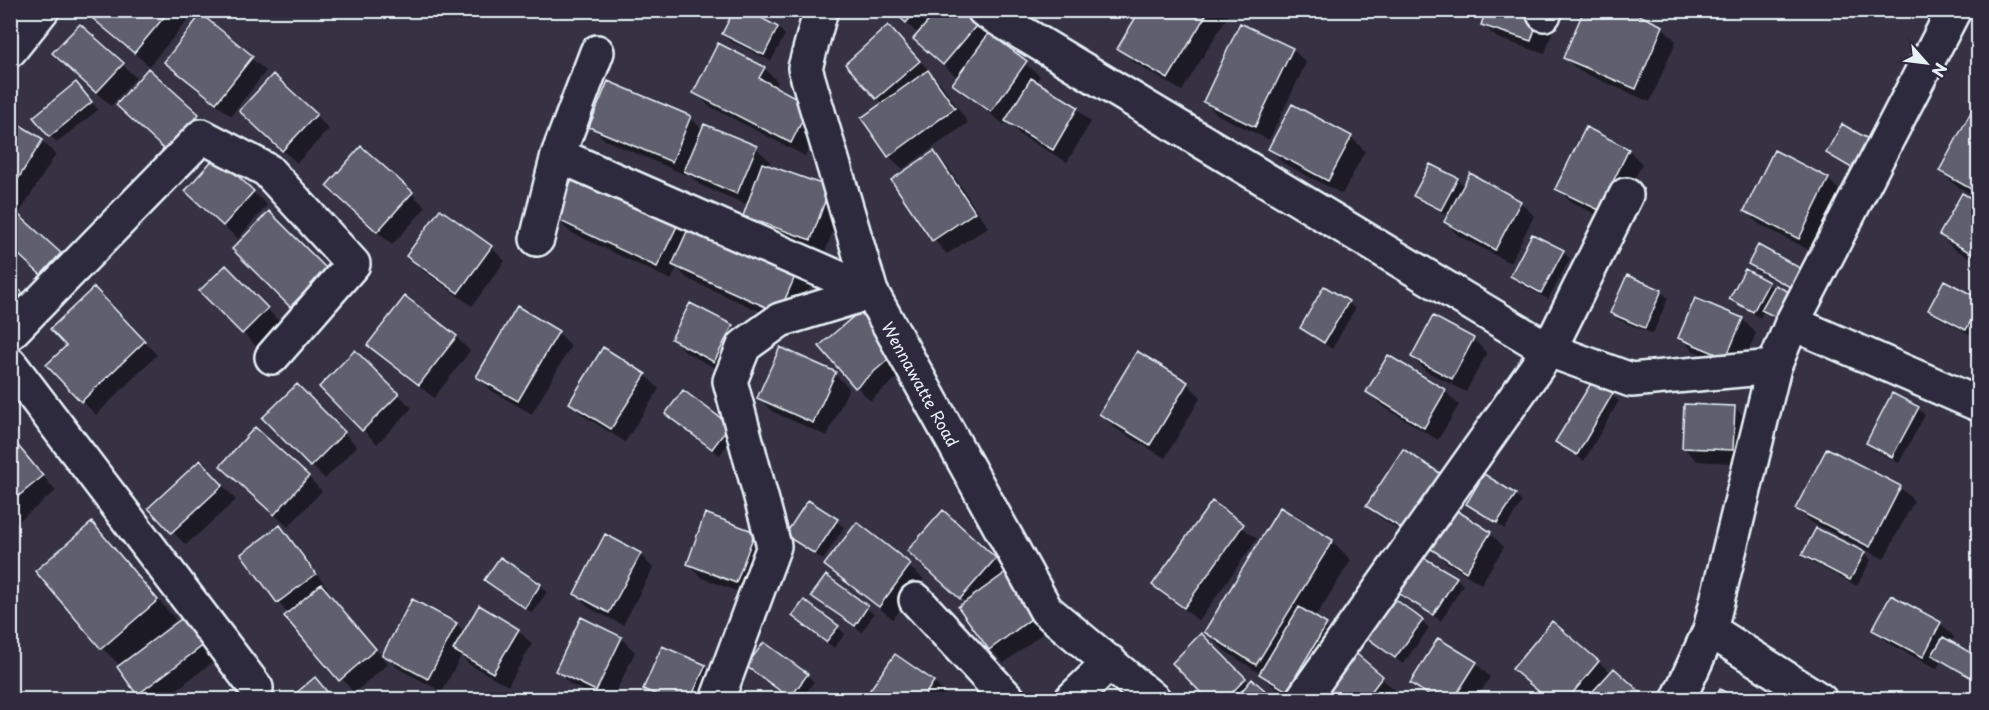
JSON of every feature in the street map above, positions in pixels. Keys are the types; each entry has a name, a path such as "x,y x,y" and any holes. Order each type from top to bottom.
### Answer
{"street":[{"path":"10,50 42,10"},
{"name":"Wennawatte Road","path":"821,10 805,68 870,292 1046,610 1154,699"},
{"path":"984,10 1549,350 1631,380 1774,367"},
{"path":"1678,699 1710,630 1774,367 1792,323 1954,10"},
{"path":"537,239 558,154 597,52"},
{"path":"10,333 202,136 267,170 353,264 272,357"},
{"path":"558,154 870,292"},
{"path":"1302,699 1549,350 1626,195"},
{"path":"717,699 774,546 730,381 744,346 780,320 870,292"},
{"path":"1792,323 1978,404"},
{"path":"10,364 256,688"},
{"path":"916,600 1009,699"},
{"path":"1710,630 1820,699"},
{"path":"1071,699 1110,662"}],"building":[{"path":"99,10 170,10 134,53 92,18"},
{"path":"734,10 747,10 778,27 764,55 722,34"},
{"path":"892,10 917,10 906,23"},
{"path":"938,10 970,10 981,20 943,65 913,39"},
{"path":"1140,10 1209,10 1168,79 1117,49"},
{"path":"1486,10 1541,10 1531,41 1481,25"},
{"path":"1584,10 1628,10 1663,26 1636,89 1563,58"},
{"path":"201,14 253,56 216,103 164,62"},
{"path":"1240,23 1293,48 1255,127 1203,102"},
{"path":"80,24 124,63 96,93 52,53"},
{"path":"888,25 920,61 876,99 845,64"},
{"path":"989,33 1027,61 991,112 952,84"},
{"path":"718,43 765,67 759,78 810,105 791,143 693,93"},
{"path":"148,68 199,114 166,151 116,105"},
{"path":"928,70 955,108 888,157 861,118"},
{"path":"273,74 317,114 282,151 239,111"},
{"path":"1031,78 1078,107 1053,150 1005,121"},
{"path":"608,81 691,116 672,162 589,127"},
{"path":"76,82 92,102 49,137 33,117"},
{"path":"1292,104 1352,136 1328,181 1268,149"},
{"path":"1972,110 1978,114 1978,193 1939,171"},
{"path":"10,119 43,139 10,192"},
{"path":"704,124 757,146 737,194 684,171"},
{"path":"1842,124 1877,144 1860,173 1826,153"},
{"path":"1586,127 1629,149 1599,210 1555,189"},
{"path":"361,146 413,192 377,232 326,186"},
{"path":"1774,150 1829,178 1799,239 1744,211"},
{"path":"934,151 975,212 932,241 891,180"},
{"path":"216,156 254,191 223,226 185,191"},
{"path":"762,163 830,187 811,240 743,216"},
{"path":"1430,164 1458,178 1441,210 1413,196"},
{"path":"579,166 682,216 657,267 554,218"},
{"path":"1470,173 1521,201 1495,250 1444,222"},
{"path":"1962,193 1978,202 1978,251 1976,256 1939,235"},
{"path":"10,207 61,253 41,275 10,247"},
{"path":"440,209 492,246 458,293 406,256"},
{"path":"269,211 327,269 290,307 232,249"},
{"path":"693,218 800,265 779,313 672,265"},
{"path":"1532,234 1564,250 1541,293 1510,276"},
{"path":"1758,245 1809,273 1799,292 1748,264"},
{"path":"226,265 268,308 242,334 199,291"},
{"path":"1745,269 1769,282 1753,312 1729,299"},
{"path":"1627,275 1662,290 1645,328 1610,313"},
{"path":"1944,280 1978,298 1978,307 1966,330 1928,310"},
{"path":"10,282 23,293 10,307"},
{"path":"1775,285 1795,295 1782,320 1761,310"},
{"path":"1324,286 1349,301 1324,343 1300,328"},
{"path":"94,287 145,341 81,402 46,365 66,346 50,329"},
{"path":"405,296 457,336 419,385 367,345"},
{"path":"1695,298 1743,318 1726,358 1678,338"},
{"path":"690,303 733,325 714,362 671,339"},
{"path":"517,306 559,331 518,401 476,377"},
{"path":"861,310 897,352 855,388 819,346"},
{"path":"1433,316 1474,338 1452,379 1411,357"},
{"path":"603,347 646,374 611,429 569,403"},
{"path":"780,347 836,372 813,423 757,398"},
{"path":"355,350 399,394 362,431 319,387"},
{"path":"1137,351 1188,382 1150,445 1099,414"},
{"path":"1388,355 1446,390 1424,428 1366,392"},
{"path":"1593,380 1613,393 1577,455 1555,442"},
{"path":"297,384 345,432 310,467 262,418"},
{"path":"683,390 730,425 712,449 665,414"},
{"path":"1892,393 1919,407 1892,457 1866,443"},
{"path":"1684,404 1735,406 1733,450 1682,448"},
{"path":"255,427 309,476 274,515 220,466"},
{"path":"10,436 43,476 10,503"},
{"path":"1827,448 1901,486 1870,547 1795,509"},
{"path":"1403,449 1443,475 1407,532 1366,506"},
{"path":"200,460 223,485 171,533 148,508"},
{"path":"1484,474 1516,494 1497,523 1466,504"},
{"path":"808,500 838,519 815,554 785,535"},
{"path":"1212,501 1244,524 1184,608 1152,585"},
{"path":"1280,507 1333,540 1256,665 1204,632"},
{"path":"943,510 996,558 960,599 907,551"},
{"path":"1456,510 1491,532 1466,572 1431,549"},
{"path":"705,513 755,532 736,583 687,564"},
{"path":"92,522 158,600 101,649 35,571"},
{"path":"857,522 911,564 879,607 824,565"},
{"path":"280,525 316,574 277,603 241,554"},
{"path":"1816,528 1865,552 1850,580 1802,555"},
{"path":"605,534 641,553 609,613 574,594"},
{"path":"1421,556 1457,577 1433,615 1398,593"},
{"path":"500,557 541,584 525,608 484,580"},
{"path":"1008,571 1039,613 989,650 958,607"},
{"path":"826,575 868,606 855,626 811,596"},
{"path":"321,584 376,649 339,681 284,616"},
{"path":"1891,595 1941,622 1923,657 1872,630"},
{"path":"412,599 457,623 428,679 382,655"},
{"path":"1395,599 1423,620 1395,658 1366,637"},
{"path":"804,600 839,626 826,642 792,616"},
{"path":"479,605 519,629 493,673 453,650"},
{"path":"1299,607 1327,624 1287,691 1259,674"},
{"path":"185,616 205,644 137,695 117,667"},
{"path":"581,617 622,637 596,691 555,671"},
{"path":"1552,621 1599,661 1567,700 1549,700 1512,669"},
{"path":"1201,633 1246,678 1225,700 1208,700 1172,663"},
{"path":"1943,637 1978,657 1978,664 1970,677 1932,655"},
{"path":"1438,638 1477,662 1453,700 1436,700 1410,683"},
{"path":"764,642 808,674 790,698 746,666"},
{"path":"662,646 706,665 690,700 668,700 643,689"},
{"path":"1352,650 1383,676 1365,700 1318,700"},
{"path":"895,654 934,681 922,700 875,700 867,694"},
{"path":"1614,668 1649,700 1585,700"},
{"path":"315,677 334,700 288,700"},
{"path":"1252,679 1275,699 1234,700"},
{"path":"1720,689 1739,700 1714,700"}]}
